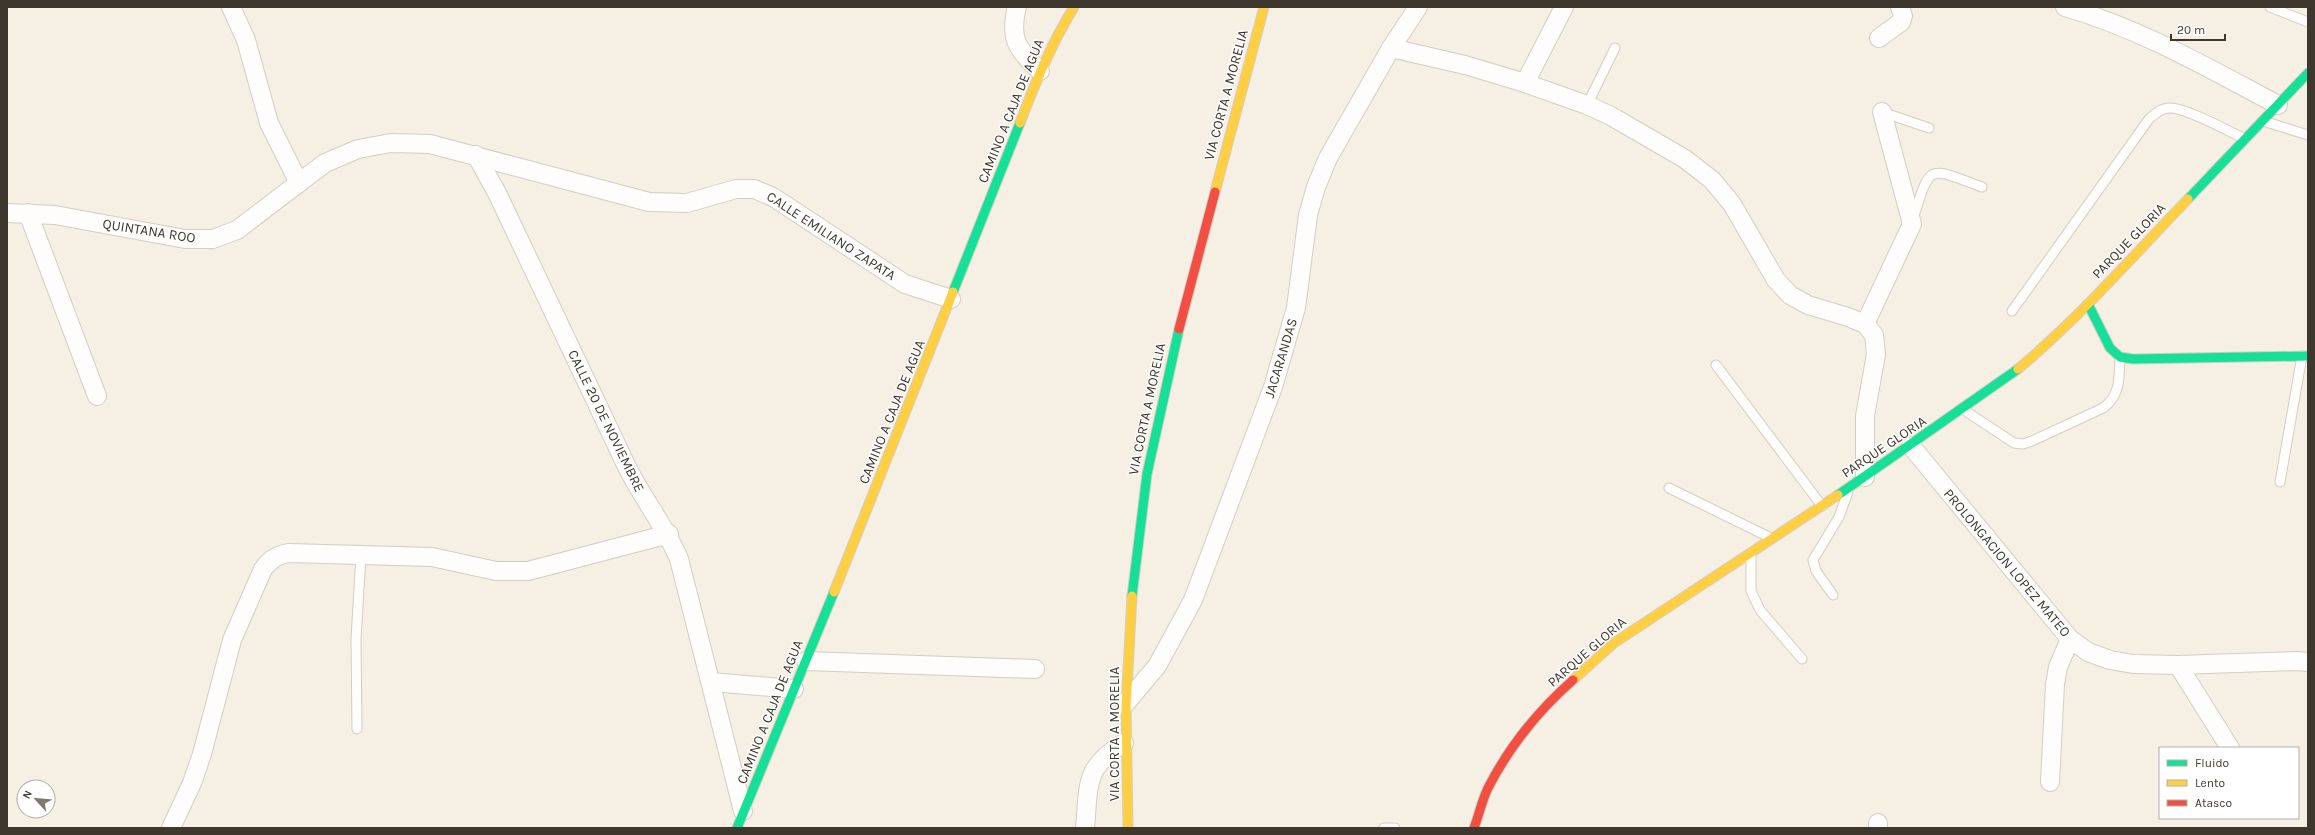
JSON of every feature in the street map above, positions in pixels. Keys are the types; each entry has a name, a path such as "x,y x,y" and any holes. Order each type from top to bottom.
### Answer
{"main road":[{"name":"CAMINO A CAJA DE AGUA","path":"737,828 806,661 951,299 1040,70 1058,33 1074,7"},
{"name":"VIA CORTA A MORELIA","path":"1128,828 1124,743 1125,704 1131,607 1141,506 1153,438 1168,370 1264,7"},
{"name":"PARQUE GLORIA","path":"1474,828 1488,788 1519,738 1555,696 1614,643 1751,553 1771,538 1850,488 1964,410 2044,347 2088,304 2308,73"},
{"path":"2088,304 2110,348 2120,357 2133,360 2305,356"}],"street":[{"path":"231,7 246,40 269,123 299,183"},
{"path":"1017,7 1013,33 1020,52 1040,70"},
{"name":"JACARANDAS","path":"1125,704 1157,666 1193,600 1271,394 1296,308 1308,215 1316,187 1328,158 1391,48 1418,7"},
{"path":"1525,83 1564,7"},
{"path":"1879,38 1901,22 1903,16 1900,7"},
{"path":"2065,7 2102,17 2152,38 2278,105"},
{"path":"1391,48 1465,65 1525,83 1587,105 1611,116 1685,159 1712,180 1732,204 1776,280 1790,295 1808,306 1848,317 1865,324 1874,335 1876,354 1865,416 1865,477"},
{"path":"1865,324 1912,224 1882,112"},
{"name":"CALLE EMILIANO ZAPATA","path":"299,183 325,163 358,150 391,143 430,144 649,202 669,204 687,203 736,189 754,189 773,197 905,284 951,299"},
{"name":"CALLE 20 DE NOVIEMBRE","path":"476,155 497,193 626,467 640,493 668,534 679,559 744,811"},
{"name":"QUINTANA ROO","path":"7,213 54,215 185,239 213,239 237,230 299,183"},
{"path":"28,213 97,396"},
{"name":"PROLONGACION LOPEZ MATEO","path":"1911,446 2070,639 2088,652 2110,660 2133,664 2178,665 2297,660 2308,662"},
{"path":"171,828 192,783 202,754 232,640 266,565 278,555 289,553 432,557 496,571 528,571 668,534"},
{"path":"2050,782 2054,684 2058,667 2070,639"},
{"path":"806,661 1035,669"},
{"path":"2178,665 2229,747"},
{"path":"711,682 794,689"},
{"path":"1085,828 1089,786 1095,767 1106,754 1124,743"}],"lane":[{"path":"2270,7 2308,22"},
{"path":"1587,105 1615,48"},
{"path":"2012,311 2149,119 2158,111 2170,108 2182,110 2245,139"},
{"path":"1882,112 1929,128"},
{"path":"2262,120 2308,135"},
{"path":"1912,224 1925,181 1935,172 1943,173 1982,187"},
{"path":"2280,482 2305,356"},
{"path":"1964,410 2014,443 2023,444 2032,441 2111,402 2117,394 2119,384 2120,357"},
{"path":"1716,365 1822,506"},
{"path":"1669,488 1771,538"},
{"path":"1834,595 1816,571 1813,560 1839,517 1850,488"},
{"path":"1751,553 1751,591 1760,610 1802,658"},
{"path":"357,729 356,639 362,555"},
{"path":"1384,828 1395,828"}],"traffic: fast":[{"path":"2188,199 2308,73"},
{"path":"953,292 1020,123"},
{"path":"2088,304 2110,348 2120,357 2133,359 2308,356"},
{"path":"1132,596 1147,474 1179,329"},
{"path":"1838,495 2018,369"},
{"path":"737,828 834,592"}],"traffic: slow":[{"path":"1020,123 1044,64 1074,7"},
{"path":"1215,192 1264,7"},
{"path":"2018,369 2084,308 2188,199"},
{"path":"834,592 953,292"},
{"path":"1573,680 1614,643 1838,495"},
{"path":"1128,828 1126,707 1132,596"}],"traffic: jam":[{"path":"1179,329 1215,192"},
{"path":"1474,828 1486,793 1505,758 1548,704 1573,680"}]}
